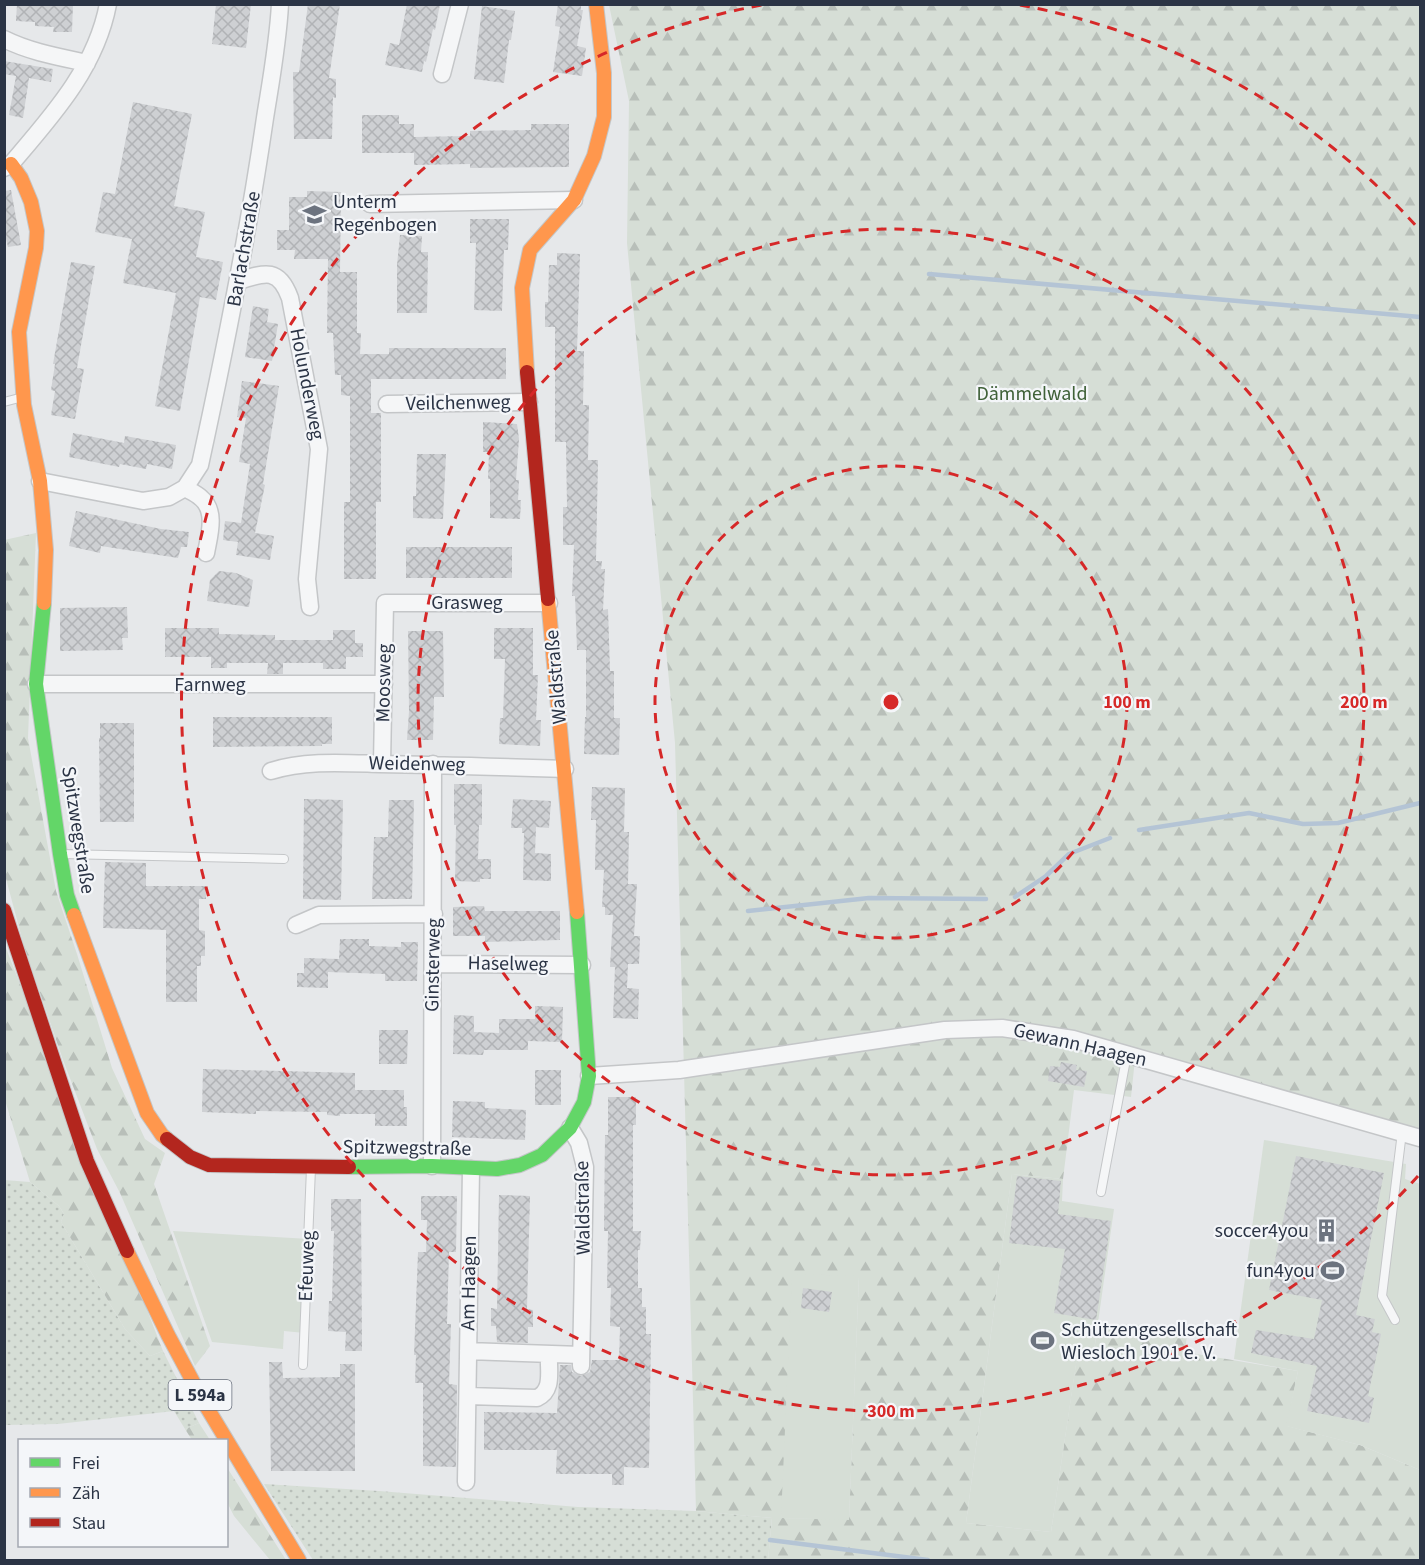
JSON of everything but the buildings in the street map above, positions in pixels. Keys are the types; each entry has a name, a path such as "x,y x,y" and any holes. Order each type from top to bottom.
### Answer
{"street":[{"path":"8,166 59,108 87,63 94,50 108,4"},
{"name":"Barlachstraße","path":"184,488 200,465 239,281 262,149 280,4"},
{"path":"442,74 460,4"},
{"name":"Waldstraße","path":"549,1354 581,1360 585,1167 579,1143 570,1128 584,1102 589,1076 565,769 529,402 522,288 530,250 574,200 594,156 604,117 604,73 596,4"},
{"path":"4,39 18,46 87,63"},
{"name":"Spitzwegstraße","path":"8,166 21,178 31,201 37,231 36,248 19,332 20,368 40,481 46,550 46,580 36,684 60,854 67,895 147,1113 162,1135 190,1157 209,1165 432,1166 497,1169 520,1165 542,1155 570,1128"},
{"path":"370,204 574,200"},
{"name":"Holunderweg","path":"239,281 263,274 274,276 285,284 290,298 319,449 307,579 310,606"},
{"name":"Veilchenweg","path":"387,404 529,402"},
{"path":"40,481 143,501 169,497 184,488 202,498 208,506 210,529 206,553"},
{"name":"Grasweg","path":"385,603 549,603"},
{"name":"Moosweg","path":"382,764 385,603"},
{"name":"Farnweg","path":"36,684 384,684"},
{"name":"Weidenweg","path":"271,771 288,765 382,764 565,769"},
{"name":"Ginsterweg","path":"432,1166 433,764"},
{"name":"L 594a","path":"4,910 87,1161 168,1335 226,1439"},
{"path":"296,925 319,915 434,914"},
{"name":"Haselweg","path":"433,964 582,965"},
{"name":"Gewann Haagen","path":"589,1076 679,1070 945,1030 1002,1028 1073,1039 1420,1138"},
{"name":"Am Haagen","path":"466,1482 471,1169"},
{"path":"468,1351 549,1354 548,1388 545,1394 537,1398 468,1396"},
{"name":"L 594a","path":"228,1442 299,1560"}],"lane":[{"path":"4,402 24,397"},
{"path":"60,854 284,859"},
{"path":"1101,1192 1127,1054"},
{"path":"1395,1320 1382,1296 1402,1132"},
{"name":"Efeuweg","path":"303,1365 311,1167"}],"green space":[{"name":"Dämmelwald","path":"609,5 1420,5 1420,1142 1136,1050 1131,1097 1074,1090 1063,1179 1012,1174 966,1523 1051,1532 1077,1357 1093,1358 1098,1324 1188,1326 1185,1352 1298,1371 1287,1426 1360,1445 1420,1470 1420,1560 768,1560 772,1518 696,1511 675,743 627,243 629,101","holes":["859,1276 849,1519 781,1517"]},
{"path":"36,533 28,738 56,891 112,1068 145,1139 165,1153 154,1184 210,1346 195,1366 120,1193 97,1149 63,1060 24,946 5,875 4,540"},
{"path":"4,943 163,1351 150,1356 125,1329 61,1222 64,1214 59,1206 30,1182 5,1100"},
{"name":"fun4you","path":"1264,1140 1406,1164 1405,1179 1420,1184 1420,1470 1360,1445 1286,1426 1298,1371 1234,1359"},
{"name":"Schützengesellschaft Wiesloch 1901 e. V.","path":"1012,1174 1063,1179 1062,1201 1114,1209 1093,1358 1077,1358 1051,1532 966,1523"},
{"path":"4,1180 30,1182 59,1206 64,1214 61,1222 125,1329 150,1356 163,1351 199,1423 185,1429 174,1411 58,1424 5,1425"},
{"path":"173,1231 309,1239 305,1333 284,1331 283,1349 212,1342"},
{"path":"792,1274 859,1276 849,1520 781,1518"},
{"path":"199,1423 209,1439 191,1439 185,1429"},
{"path":"228,1469 286,1560 270,1560 234,1516 228,1504"},
{"path":"264,1484 578,1507 696,1511 772,1518 768,1560 313,1560"}],"waterway":[{"path":"929,274 1420,317"},
{"path":"1139,830 1249,813 1303,824 1338,823 1420,803"},
{"path":"1015,897 1046,876 1069,854 1110,838"},
{"path":"748,911 869,898 986,899"},
{"path":"770,1540 928,1560"}],"traffic: fast":[{"path":"44,603 36,684 60,854 67,895 74,915"},
{"path":"349,1167 432,1166 497,1169 520,1165 542,1155 570,1128 584,1102 589,1076 577,912"}],"traffic: slow":[{"path":"527,372 522,288 530,250 574,200 594,156 604,117 604,73 596,4"},
{"path":"11,164 21,178 31,202 37,231 36,248 19,332 24,405 40,481 46,550 44,603"},
{"path":"548,599 577,912"},
{"path":"74,915 147,1113 167,1139"},
{"path":"127,1251 168,1335 226,1439"},
{"path":"228,1442 299,1560"}],"traffic: jam":[{"path":"527,372 548,599"},
{"path":"4,910 87,1161 127,1251"},
{"path":"167,1139 190,1157 209,1165 349,1167"}],"place":[{"name":"Unterm Regenbogen","path":"315,214"},
{"name":"soccer4you","path":"1327,1231"},
{"name":"fun4you","path":"1333,1271"},
{"name":"Schützengesellschaft Wiesloch 1901 e. V.","path":"1043,1341"}]}
